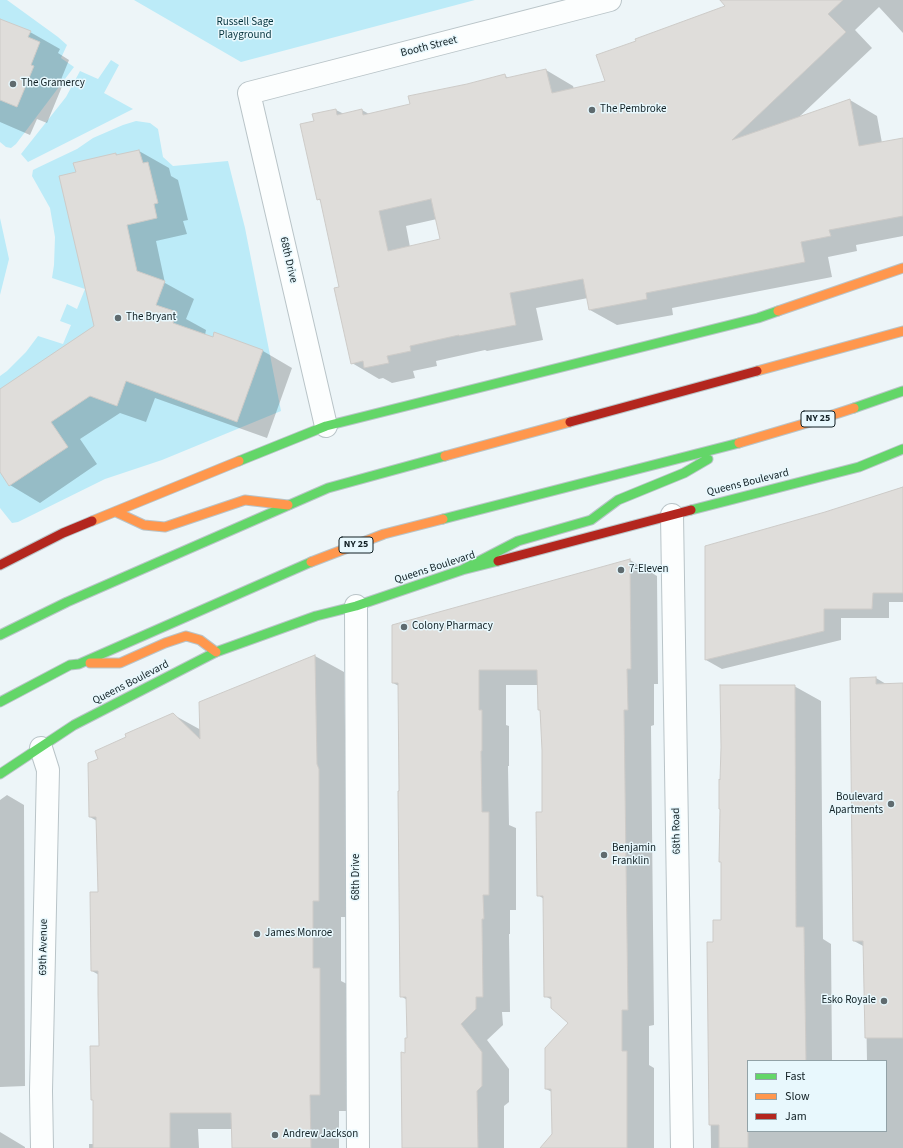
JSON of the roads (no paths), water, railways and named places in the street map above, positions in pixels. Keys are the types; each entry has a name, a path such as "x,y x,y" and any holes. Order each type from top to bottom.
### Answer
{"main road":[{"path":"0,565 63,533 326,426 758,318 903,268"},
{"path":"0,635 66,602 328,488 890,335 903,330"},
{"name":"NY 25","path":"0,702 70,665 79,664 310,562 384,534 732,445 817,420 903,391"},
{"path":"462,570 518,541 591,520 618,500 684,473 732,445"},
{"name":"Queens Boulevard","path":"0,774 74,725 216,652 316,616 356,606 462,570 860,467 903,449"},
{"path":"116,512 144,525 165,527 245,500 289,505"},
{"path":"79,664 120,663 165,642 186,636 200,640 216,652"}],"street":[{"name":"Booth Street","path":"249,93 610,0"},
{"name":"68th Drive","path":"249,93 326,426"},
{"name":"68th Road","path":"672,515 682,1148"},
{"name":"68th Drive","path":"356,606 358,1148"},
{"name":"69th Avenue","path":"41,748 48,770 41,1091 42,1148"}],"place":[{"name":"The Gramercy","path":"13,84"},
{"name":"The Pembroke","path":"592,110"},
{"name":"The Bryant","path":"118,318"},
{"name":"7-Eleven","path":"621,570"},
{"name":"Colony Pharmacy","path":"404,627"},
{"name":"Boulevard Apartments","path":"891,804"},
{"name":"Benjamin Franklin","path":"604,855"},
{"name":"James Monroe","path":"257,934"},
{"name":"Esko Royale","path":"884,1001"},
{"name":"Andrew Jackson","path":"275,1135"}],"park label":[{"name":"Russell Sage Playground","path":"245,29"}]}
